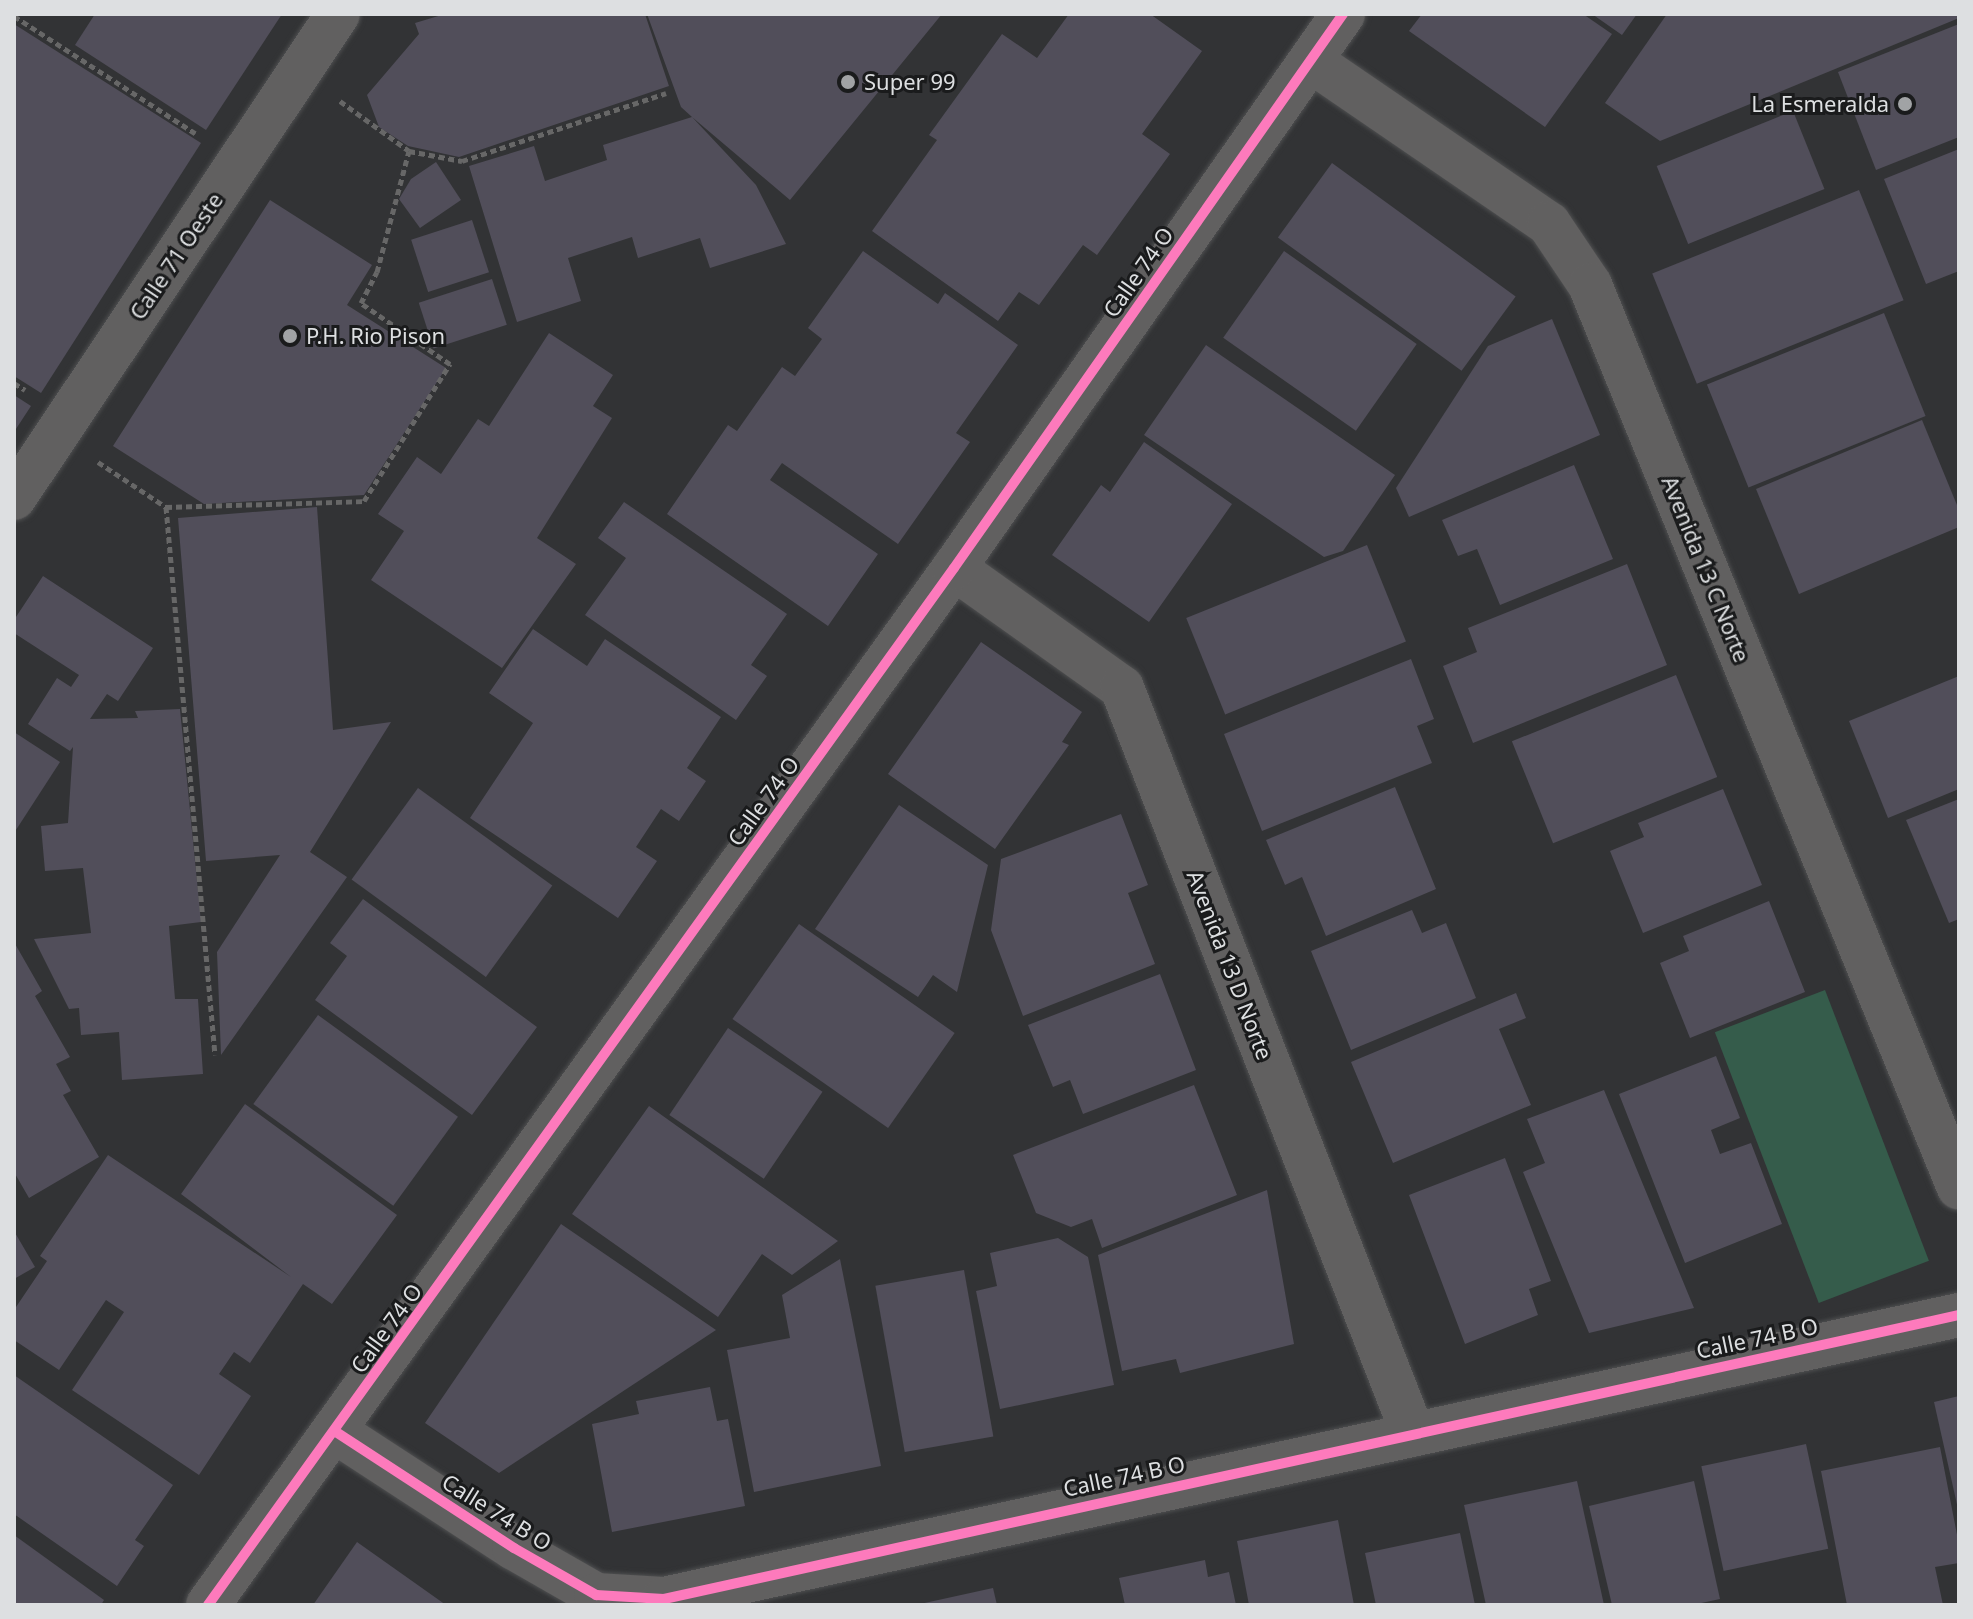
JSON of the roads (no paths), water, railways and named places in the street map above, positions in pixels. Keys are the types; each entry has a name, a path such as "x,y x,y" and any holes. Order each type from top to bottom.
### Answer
{"street":[{"name":"Calle 71 Oeste","path":"14,498 338,14"},
{"name":"Calle 74 O","path":"208,1605 336,1432 954,568 1343,14"},
{"name":"Avenida 13 C Norte","path":"1311,61 1549,224 1590,285 1959,1188"},
{"name":"Avenida 13 D Norte","path":"954,568 1122,688 1413,1434"},
{"name":"Calle 74 B O","path":"336,1432 514,1548 596,1595 664,1599 1959,1315"}],"place":[{"name":"Super 99","path":"848,82"},
{"name":"La Esmeralda","path":"1905,104"},
{"name":"P.H. Rio Pison","path":"290,336"}]}
